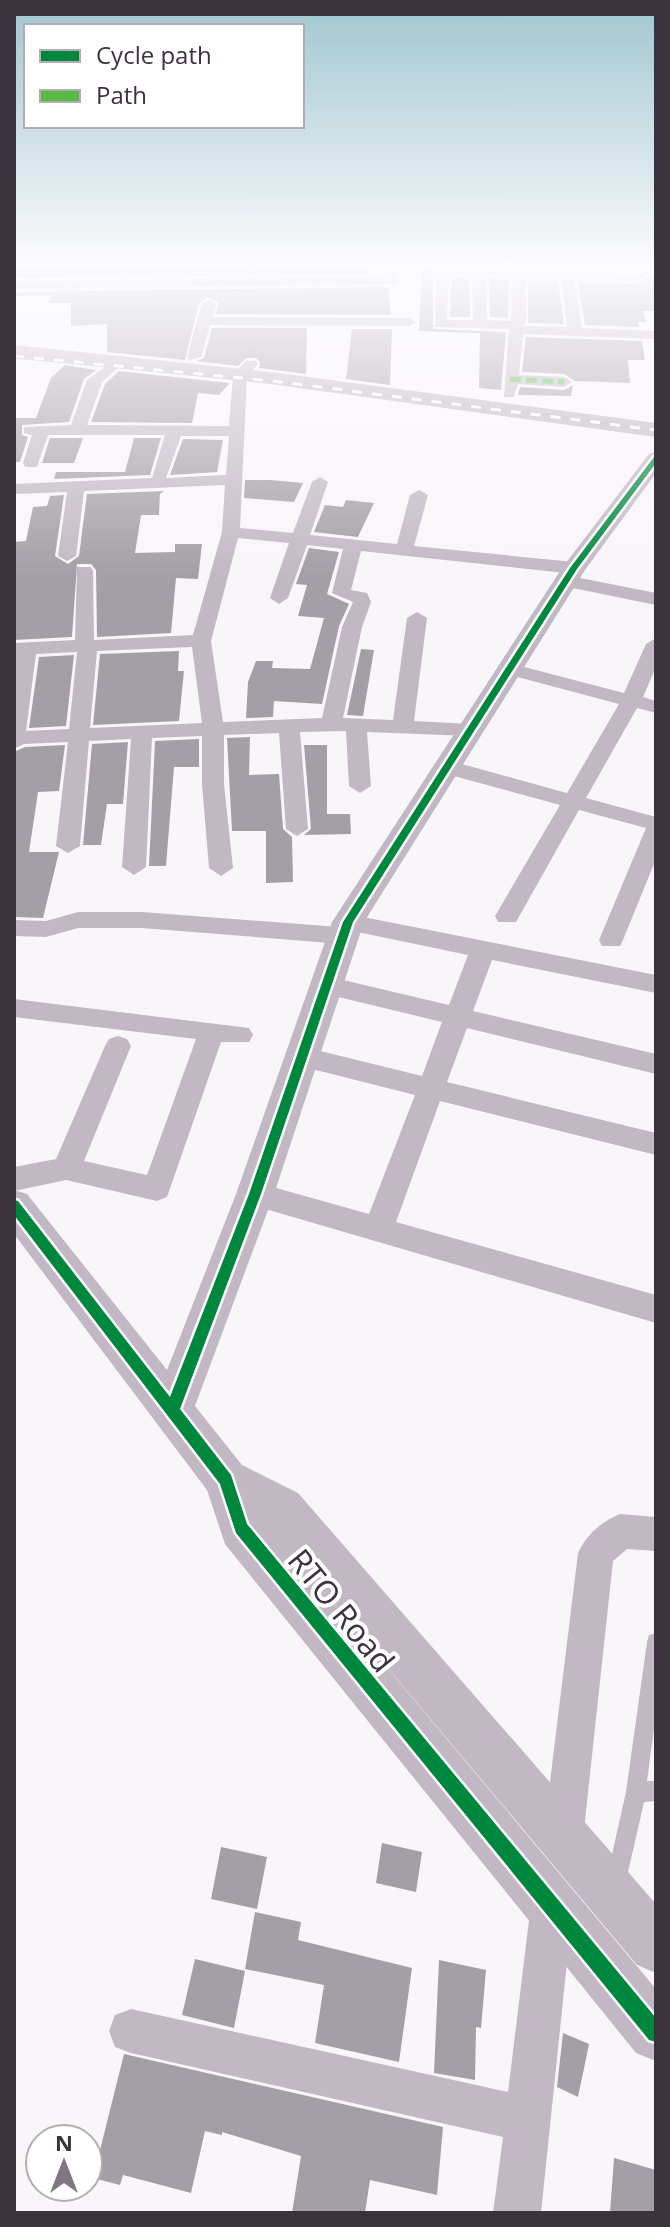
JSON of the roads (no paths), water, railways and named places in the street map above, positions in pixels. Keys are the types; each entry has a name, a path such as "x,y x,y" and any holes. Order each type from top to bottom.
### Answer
{"main road":[{"path":"245,369 510,387 656,415"},
{"path":"245,369 656,430"}],"street":[{"path":"77,430 95,380 109,369"},
{"path":"221,868 213,784 213,727 201,641 231,532 235,431 245,369"},
{"path":"512,369 510,387 564,382"},
{"path":"31,463 36,430 77,430 99,437 174,431 235,431"},
{"path":"159,476 174,431"},
{"path":"172,1411 255,1194 345,929 570,574 656,458"},
{"path":"14,489 232,480"},
{"path":"279,598 320,482"},
{"path":"67,556 76,487"},
{"path":"404,550 419,495"},
{"path":"231,532 404,550 570,574 656,599"},
{"path":"331,724 352,627 362,602 360,597 341,593 353,545"},
{"path":"68,846 88,646 83,638 84,571"},
{"path":"403,726 417,618"},
{"path":"201,641 20,649 14,740 213,727 331,724 470,730"},
{"path":"507,916 631,701 656,644"},
{"path":"509,669 656,707"},
{"path":"289,725 297,829"},
{"path":"356,725 360,786"},
{"path":"134,867 142,731"},
{"path":"447,767 656,827 611,940"},
{"path":"14,928 46,929 78,920 142,920 345,929 483,949 656,984"},
{"path":"378,1229 483,949"},
{"path":"326,985 656,1064"},
{"path":"14,1008 240,1035"},
{"path":"14,1179 66,1169 157,1189 212,1031"},
{"path":"66,1169 118,1046"},
{"path":"300,1056 656,1144"},
{"path":"255,1194 656,1309"},
{"name":"RTO Road","path":"14,1205 226,1480 241,1528 656,2033"},
{"name":"RTO Road","path":"226,1480 282,1508 563,1839 634,1900 656,1946"},
{"path":"517,2213 551,1907 563,1839 596,1553 620,1531 656,1534"},
{"path":"597,1962 634,1900"},
{"path":"131,2031 526,2119"}],"lane":[{"path":"634,1900 646,1791 656,1642"}],"railway":[{"path":"148,369 273,381 656,430"}]}
